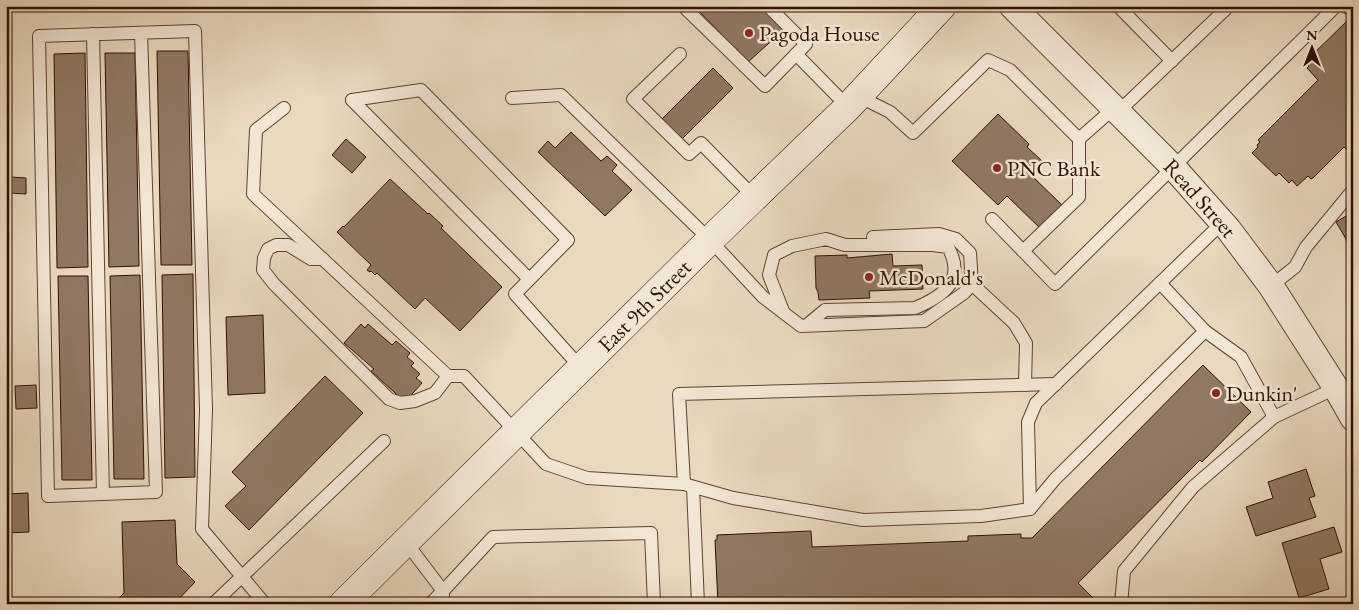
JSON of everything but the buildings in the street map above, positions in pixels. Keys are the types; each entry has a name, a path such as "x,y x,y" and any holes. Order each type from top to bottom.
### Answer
{"main road":[{"name":"East 9th Street","path":"344,604 405,541 710,240 853,102 942,6"}],"street":[{"name":"Read Street","path":"1012,6 1174,168 1223,222 1271,286 1347,402"}],"lane":[{"path":"687,6 685,8 765,86 806,44 768,6"},
{"path":"1118,6 1172,60"},
{"path":"1080,139 1116,110 1229,6"},
{"path":"992,219 1055,284 1336,6"},
{"path":"1344,6 1353,9"},
{"path":"141,33 156,492 48,496 39,36 196,31 206,410 202,529 265,604"},
{"path":"93,34 103,494"},
{"path":"680,54 633,99 690,154 701,143 754,198"},
{"path":"796,54 853,102 890,112 913,133 988,60 1010,70 1080,139 1079,197 1023,251"},
{"path":"529,279 352,100 421,90 568,240 515,294 581,368"},
{"path":"512,98 561,95 710,240 763,297 801,326 924,321 964,293 972,284"},
{"path":"284,108 256,130 253,194 448,376 464,376 546,464 586,478 689,485 733,498 862,520 980,516 1030,509 1055,479 1205,330"},
{"path":"1271,286 1295,267 1306,247 1353,190"},
{"path":"1030,509 1028,422 1036,404 1223,222"},
{"path":"783,312 769,275 774,255 792,246 826,239 939,234 956,239 970,253 972,284 1014,323 1026,343 1026,385"},
{"path":"807,325 825,310 915,308 941,295 950,286 955,272 955,259 948,247 932,245 845,244 826,239"},
{"path":"323,259 311,259 288,244 276,245 268,249 264,258 263,270 274,284 389,399 400,403 415,401 435,393 448,376"},
{"path":"1160,283 1205,330 1241,357 1274,417"},
{"path":"698,604 689,485 679,394 1056,384"},
{"path":"1121,604 1124,571 1193,487 1274,417 1347,402"},
{"path":"213,604 384,441"},
{"path":"430,604 443,597 493,537 651,533 654,604"},
{"path":"405,541 443,597"}],"place":[{"name":"Pagoda House","path":"749,33"},
{"name":"PNC Bank","path":"997,168"},
{"name":"McDonald's","path":"869,277"},
{"name":"Dunkin'","path":"1216,393"}]}
